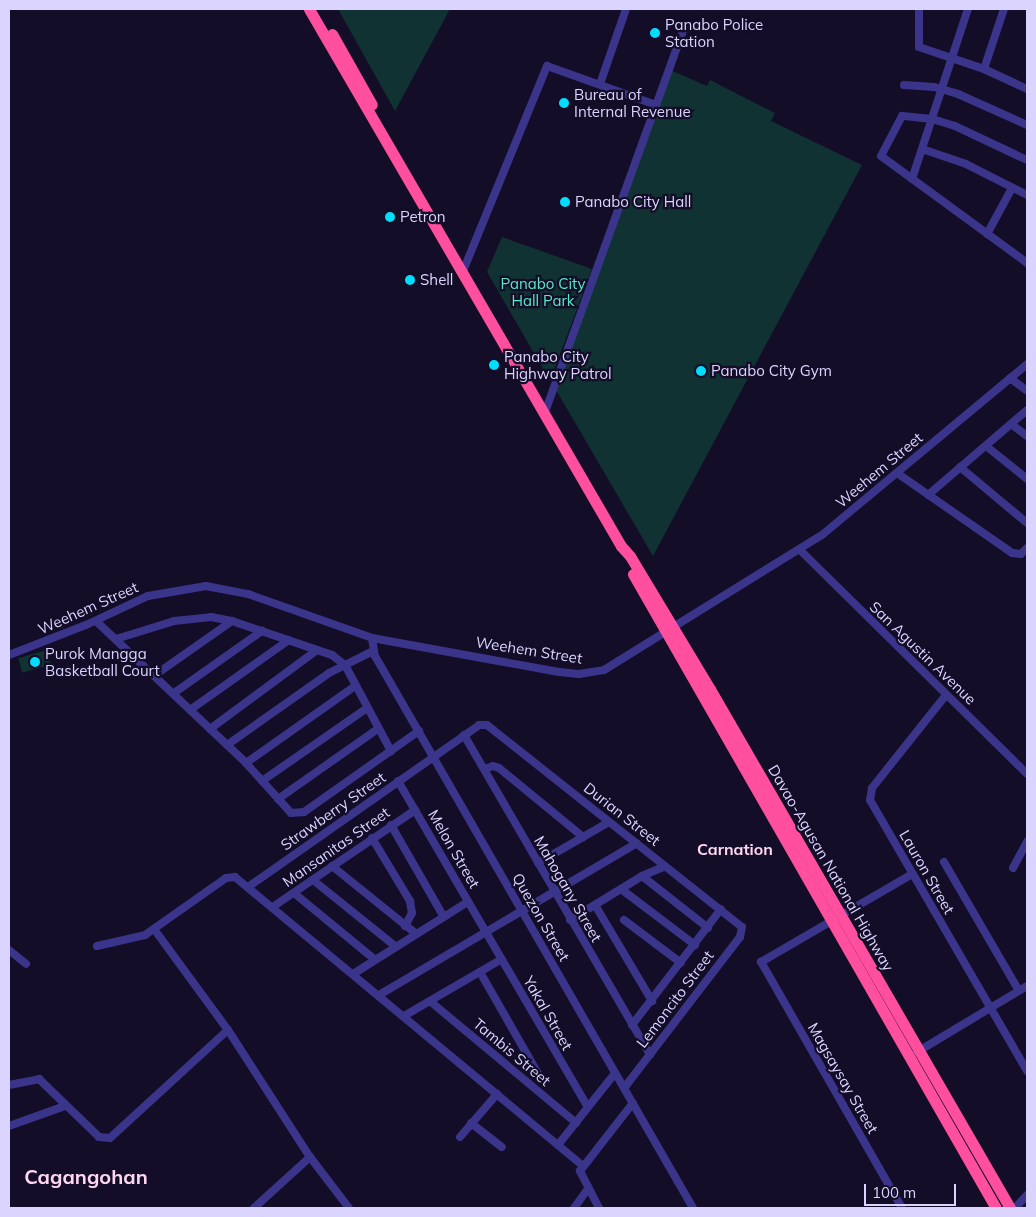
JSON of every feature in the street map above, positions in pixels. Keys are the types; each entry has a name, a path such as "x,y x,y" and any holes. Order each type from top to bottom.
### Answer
{"highway":[{"name":"Davao-Agusan National Highway","path":"309,9 388,148 396,155 463,270 837,919 909,1057 996,1208"},
{"name":"Davao-Agusan National Highway","path":"318,9 394,144 396,155"},
{"name":"Davao-Agusan National Highway","path":"849,941 920,1051 1010,1208"},
{"path":"966,1156 977,1150"}],"street":[{"path":"600,84 626,9"},
{"path":"919,9 919,47 984,69 1027,89"},
{"path":"912,179 968,9"},
{"path":"984,69 1004,9"},
{"path":"545,412 684,28"},
{"path":"463,270 547,66 656,105"},
{"path":"904,85 942,89 974,99 1027,125"},
{"path":"1027,160 967,130 932,119 902,116 880,156 1027,262"},
{"path":"922,149 966,164 1027,195"},
{"path":"987,234 1012,188"},
{"name":"Weehem Street","path":"9,655 96,621 148,596 206,586 248,594 372,638 579,674 613,667 800,550 897,473 1027,364"},
{"path":"1010,378 1027,391"},
{"path":"928,495 1027,410"},
{"path":"1011,424 1027,436"},
{"path":"986,446 1027,479"},
{"path":"960,467 1027,523"},
{"path":"897,473 1012,553 1021,554 1027,548"},
{"name":"San Agustin Avenue","path":"800,550 1027,774"},
{"path":"116,639 156,626 199,617 232,621 332,655 345,665 391,750"},
{"path":"96,621 246,763 291,813 300,814 419,731"},
{"path":"155,675 232,621"},
{"path":"174,693 262,631"},
{"name":"Quezon Street","path":"372,638 373,652 693,1208"},
{"path":"190,710 289,640"},
{"path":"210,729 317,650"},
{"path":"227,746 329,673 373,652"},
{"path":"246,763 355,686"},
{"name":"Lauron Street","path":"946,695 869,796 912,874 1027,1071"},
{"path":"262,781 367,708"},
{"name":"Strawberry Street","path":"248,887 479,725 487,725"},
{"name":"Durian Street","path":"487,725 741,924"},
{"path":"278,799 379,728"},
{"name":"Mahogany Street","path":"464,736 650,1055"},
{"path":"484,769 493,766 499,768 584,837"},
{"name":"Melon Street","path":"398,782 485,931"},
{"name":"Mansanitas Street","path":"274,906 415,810"},
{"path":"538,863 609,822"},
{"path":"391,825 444,917"},
{"path":"372,838 410,901 412,913 405,926"},
{"path":"1013,868 1027,842"},
{"path":"379,995 521,909 554,892 637,843"},
{"path":"944,862 1019,991"},
{"path":"332,866 415,934"},
{"path":"570,920 642,876 665,866"},
{"path":"837,919 912,874"},
{"path":"96,946 130,939 154,929 226,878 233,876 274,906 583,1166"},
{"path":"642,876 708,928"},
{"path":"313,880 395,946"},
{"path":"621,889 695,945"},
{"path":"294,893 374,959"},
{"path":"353,974 374,959 468,902"},
{"path":"595,905 652,1000"},
{"path":"632,1025 721,909"},
{"name":"Magsaysay Street","path":"837,919 761,962 902,1208"},
{"path":"624,920 681,963"},
{"name":"Lemoncito Street","path":"624,1088 740,937 741,924"},
{"path":"154,929 228,1030 310,1158 348,1208"},
{"name":"Yakal Street","path":"485,931 588,1107"},
{"path":"9,950 26,964"},
{"path":"404,1016 502,960"},
{"path":"480,972 540,1077"},
{"path":"909,1057 1027,986"},
{"name":"Tambis Street","path":"431,1002 576,1122"},
{"path":"9,1084 39,1078 65,1106 99,1137 110,1138 228,1030"},
{"path":"558,1145 615,1074"},
{"path":"460,1137 497,1094"},
{"path":"599,1208 580,1174 583,1166 633,1103"},
{"path":"9,1126 65,1106"},
{"path":"471,1123 502,1147"},
{"path":"254,1208 310,1158"},
{"path":"574,1208 588,1189"},
{"path":"1015,1208 1027,1195"}],"green space":[{"path":"338,9 450,9 395,111"},
{"path":"672,71 707,86 710,80 775,113 771,121 862,165 653,556 556,390"},
{"name":"Panabo City Hall Park","path":"502,237 592,269 550,381 487,272"},
{"name":"Purok Mangga Basketball Court","path":"47,650 51,664 22,673 18,658"}],"place":[{"name":"Panabo Police Station","path":"655,33"},
{"name":"Bureau of Internal Revenue","path":"564,103"},
{"name":"Panabo City Hall","path":"565,202"},
{"name":"Petron","path":"390,217"},
{"name":"Shell","path":"410,280"},
{"name":"Panabo City Highway Patrol","path":"494,365"},
{"name":"Panabo City Gym","path":"701,371"},
{"name":"Purok Mangga Basketball Court","path":"35,662"}],"district":[{"name":"Carnation","path":"735,849"},
{"name":"Cagangohan","path":"86,1176"}]}
